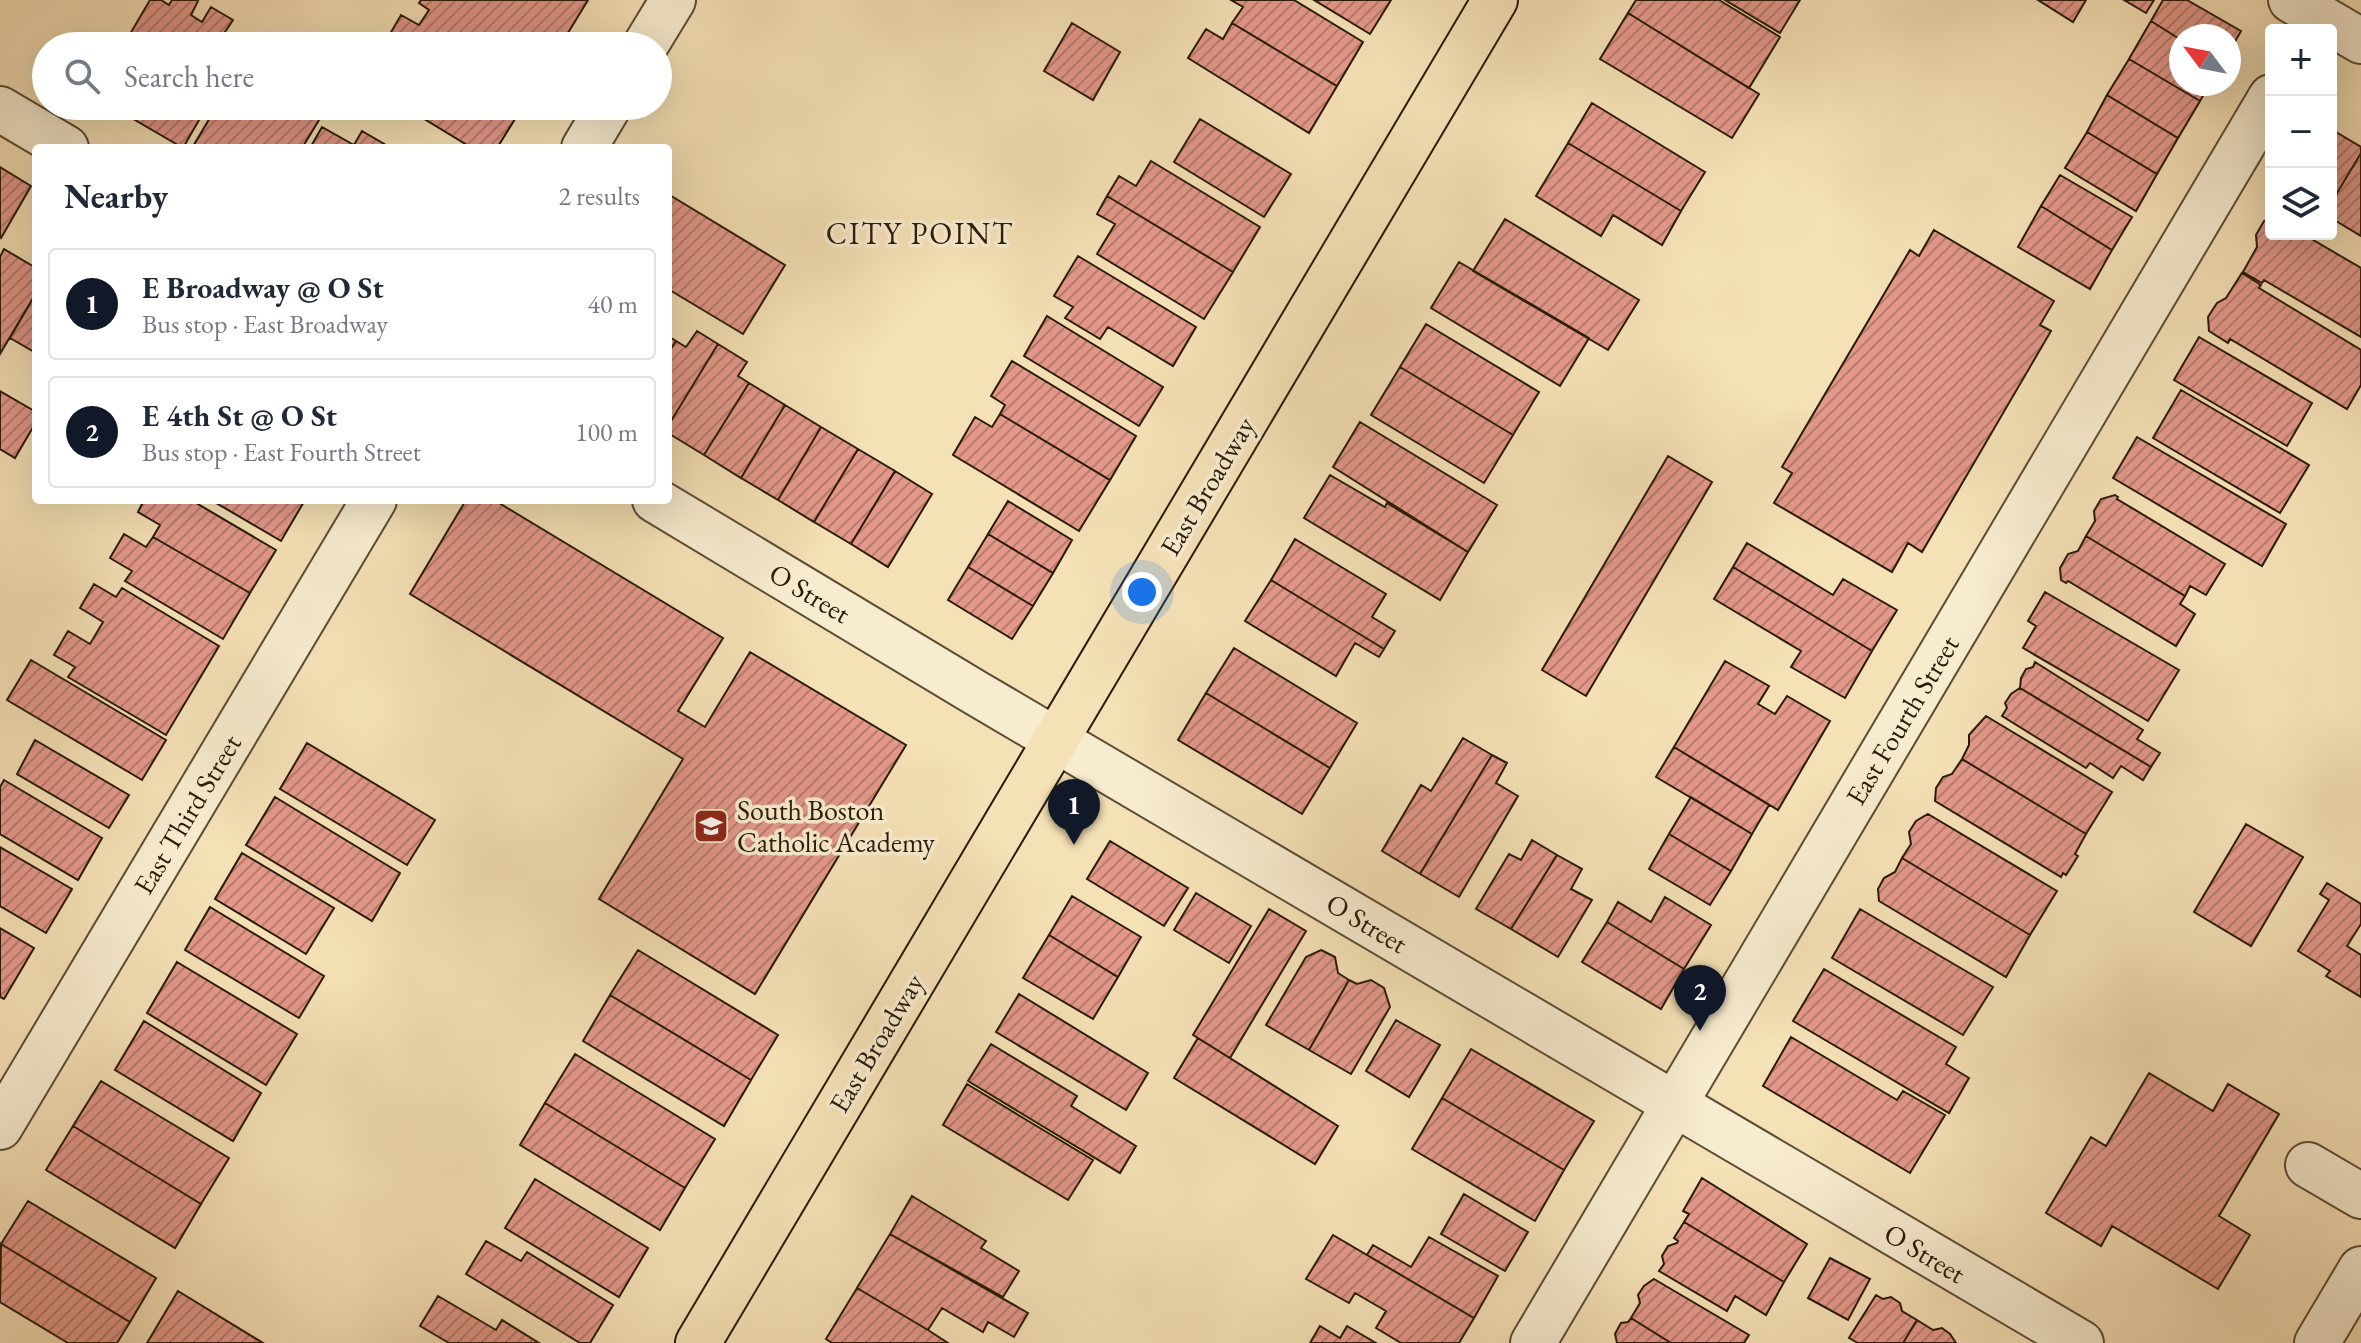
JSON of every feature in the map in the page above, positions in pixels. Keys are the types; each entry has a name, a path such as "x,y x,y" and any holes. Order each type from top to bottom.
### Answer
{"main road":[{"name":"East Broadway","path":"698,1343 1495,0"}],"street":[{"path":"654,32 673,0"},
{"path":"2312,12 2361,41"},
{"name":"East Fourth Street","path":"1533,1343 2265,107"},
{"path":"0,109 59,144"},
{"path":"586,144 601,120"},
{"name":"East Third Street","path":"0,1127 372,504"},
{"name":"O Street","path":"662,504 2081,1343"},
{"path":"2308,1165 2361,1196"},
{"path":"2317,1343 2361,1269"}],"building":[{"path":"150,0 161,0 169,5 172,0 196,0 191,15 202,22 211,7 233,20 225,32 131,32"},
{"path":"421,0 588,0 569,32 391,32 401,15 419,25 429,10 419,3"},
{"path":"1231,0 1294,0 1363,42 1337,86 1232,23 1243,7"},
{"path":"1314,0 1391,0 1370,34"},
{"path":"1636,0 1719,0 1780,37 1749,88 1628,13"},
{"path":"1725,0 1800,0 1780,33"},
{"path":"2038,0 2086,0 2073,22"},
{"path":"2124,0 2154,0 2146,13"},
{"path":"2163,0 2187,0 2229,24 2169,24 2169,32 2151,21"},
{"path":"1628,13 1759,94 1732,138 1600,59"},
{"path":"2151,21 2169,32 2169,83 2129,59"},
{"path":"1072,23 1120,52 1093,100 1044,71"},
{"path":"1232,23 1337,86 1309,133 1188,58 1206,29 1223,39"},
{"path":"2129,59 2169,83 2169,96 2192,96 2200,101 2178,138 2107,95"},
{"path":"2107,95 2178,138 2157,174 2087,132"},
{"path":"1592,103 1705,172 1681,211 1568,143"},
{"path":"1200,119 1291,174 1264,217 1174,162"},
{"path":"135,120 199,120 185,144 176,144"},
{"path":"209,120 319,120 304,144 194,144"},
{"path":"426,120 514,120 499,144 465,144"},
{"path":"322,127 352,144 312,144"},
{"path":"362,131 384,144 355,144"},
{"path":"2087,132 2157,174 2136,211 2065,168"},
{"path":"2337,133 2361,147 2361,153 2337,193"},
{"path":"1568,143 1681,211 1662,245 1613,215 1601,236 1536,196"},
{"path":"2361,153 2361,236 2337,222 2337,193"},
{"path":"1151,161 1260,227 1233,272 1107,196 1119,176 1136,186"},
{"path":"0,167 31,186 1,238 0,237"},
{"path":"2060,175 2132,217 2112,250 2041,206"},
{"path":"672,196 785,265 743,334 672,291"},
{"path":"1107,196 1233,272 1204,319 1097,254 1115,224 1097,214"},
{"path":"2041,206 2112,250 2090,289 2018,247"},
{"path":"1505,219 1639,300 1608,350 1473,271"},
{"path":"2264,221 2265,240 2313,240 2361,268 2361,337 2264,280 2262,283 2243,272 2257,247 2256,235"},
{"path":"1934,230 2054,301 2040,325 2051,331 1922,552 1908,543 1892,572 1774,503 1792,473 1782,467 1910,250 1919,256"},
{"path":"4,249 32,266 32,300 0,354 0,257"},
{"path":"1078,256 1196,327 1173,366 1108,327 1100,339 1065,318 1073,307 1054,296"},
{"path":"1459,262 1589,338 1560,386 1431,308"},
{"path":"2242,273 2261,285 2259,288 2361,350 2361,385 2347,409 2230,339 2228,343 2209,331 2208,317 2217,303 2226,298"},
{"path":"32,300 32,351 10,338"},
{"path":"1047,316 1163,387 1139,426 1024,356"},
{"path":"1426,324 1539,392 1513,435 1400,367"},
{"path":"697,331 718,344 672,419 672,347 676,341 686,347"},
{"path":"2199,337 2312,403 2287,446 2174,380"},
{"path":"718,344 747,362 738,376 749,383 704,455 672,435 672,419"},
{"path":"1012,361 1136,436 1110,480 1000,414 1005,405 991,396"},
{"path":"1400,367 1513,435 1484,483 1371,415"},
{"path":"749,383 785,405 741,478 704,455"},
{"path":"2181,390 2309,465 2280,513 2153,438"},
{"path":"0,391 32,410 32,429 15,458 0,449"},
{"path":"785,405 821,427 778,500 741,478"},
{"path":"1000,414 1110,480 1079,531 953,455 975,417 992,427"},
{"path":"1360,422 1497,505 1468,552 1333,467"},
{"path":"821,427 858,449 814,522 778,500"},
{"path":"2137,437 2286,524 2262,566 2113,478"},
{"path":"858,449 895,471 851,544 814,522"},
{"path":"1668,456 1712,482 1586,696 1542,670"},
{"path":"895,471 932,494 888,567 851,544"},
{"path":"1330,475 1385,507 1387,503 1468,552 1440,600 1304,518"},
{"path":"2115,495 2225,564 2206,595 2190,586 2185,596 2086,536 2095,521 2094,511 2101,499"},
{"path":"1008,501 1072,540 1053,573 988,534"},
{"path":"142,504 198,504 276,550 250,593 153,537 160,525 138,512"},
{"path":"218,504 303,504 281,541"},
{"path":"464,504 501,504 723,638 678,711 705,727 750,652 906,745 755,994 599,899 683,759 410,594"},
{"path":"124,534 146,547 153,537 250,593 223,639 125,581 132,571 110,558"},
{"path":"988,534 1053,573 1033,606 968,567"},
{"path":"2086,536 2185,596 2180,604 2195,614 2176,646 2068,581 2061,580 2060,568 2068,554 2078,551"},
{"path":"1295,539 1386,594 1372,617 1395,631 1384,649 1271,580"},
{"path":"1747,543 1833,595 1843,579 1897,610 1872,651 1733,567"},
{"path":"968,567 1033,606 1012,639 948,600"},
{"path":"1733,567 1872,651 1845,698 1791,667 1801,651 1714,599"},
{"path":"1271,580 1384,649 1379,657 1355,643 1336,676 1245,621"},
{"path":"94,584 116,597 122,588 219,646 166,735 68,677 75,667 54,655 68,631 90,644 103,622 80,608"},
{"path":"2045,592 2179,670 2148,721 2023,648 2036,626 2028,621"},
{"path":"1234,648 1357,723 1330,768 1206,693"},
{"path":"31,660 166,740 142,780 7,700"},
{"path":"1725,661 1769,686 1758,704 1775,714 1787,696 1830,721 1778,810 1674,747"},
{"path":"2035,662 2143,730 2137,739 2160,753 2151,767 2020,688 2026,669 2033,667"},
{"path":"2020,688 2151,767 2143,780 2121,766 2113,778 2090,763 2086,768 2002,716 2007,708 2005,703"},
{"path":"1206,693 1330,768 1302,814 1178,740"},
{"path":"1986,716 2112,792 2086,834 1962,759 1969,745 1969,735"},
{"path":"1463,738 1492,755 1420,874 1382,851 1421,785 1431,791"},
{"path":"35,740 129,795 109,828 17,774"},
{"path":"307,743 435,820 407,865 280,789"},
{"path":"1674,747 1769,805 1752,834 1656,777"},
{"path":"1492,755 1507,763 1496,783 1518,796 1459,897 1420,874"},
{"path":"1962,759 2086,834 2075,854 2078,856 2066,875 2063,873 2061,877 1935,801 1936,788 1943,777 1952,774"},
{"path":"4,780 102,838 78,880 0,834 0,787"},
{"path":"275,797 400,873 372,921 246,845"},
{"path":"1691,797 1752,834 1731,871 1669,834"},
{"path":"1928,814 2057,891 2030,935 1902,858 1911,844 1909,832 1916,821"},
{"path":"2246,824 2303,857 2251,946 2194,912"},
{"path":"1669,834 1731,871 1710,905 1649,869"},
{"path":"1532,840 1557,855 1511,929 1476,909 1509,854 1521,860"},
{"path":"1110,841 1188,888 1164,926 1087,879"},
{"path":"0,847 72,889 46,933 0,906"},
{"path":"242,853 334,908 306,954 215,899"},
{"path":"1557,855 1582,869 1571,889 1592,900 1558,957 1511,929"},
{"path":"1902,858 2030,935 2006,977 1879,901 1878,889 1884,878 1895,872"},
{"path":"2327,883 2361,904 2361,924 2347,946 2361,955 2361,997 2326,976 2330,971 2298,951 2329,900 2320,894"},
{"path":"1196,893 1251,926 1229,963 1174,930"},
{"path":"1072,896 1141,937 1118,977 1049,935"},
{"path":"1665,897 1711,925 1684,969 1607,922 1618,902 1651,922"},
{"path":"210,907 324,976 299,1018 185,950"},
{"path":"1269,909 1306,931 1230,1058 1193,1035"},
{"path":"1860,909 1993,987 1963,1035 1832,958"},
{"path":"1607,922 1684,969 1661,1009 1582,962"},
{"path":"0,928 34,948 4,999 0,997"},
{"path":"1049,935 1118,977 1093,1019 1023,978"},
{"path":"638,950 778,1035 751,1080 610,995"},
{"path":"1321,950 1335,957 1338,973 1349,980 1309,1050 1266,1025 1306,957"},
{"path":"177,962 297,1034 266,1085 147,1013"},
{"path":"1824,969 1956,1047 1946,1064 1969,1078 1949,1113 1793,1021"},
{"path":"1349,980 1357,984 1371,980 1384,988 1390,1007 1351,1074 1309,1050"},
{"path":"1019,994 1148,1073 1126,1110 996,1032"},
{"path":"610,995 751,1080 724,1126 583,1041"},
{"path":"1396,1020 1440,1045 1409,1097 1366,1071"},
{"path":"144,1021 261,1093 233,1141 115,1070"},
{"path":"1791,1037 1897,1100 1903,1091 1945,1115 1910,1173 1763,1086"},
{"path":"1198,1038 1338,1126 1315,1164 1174,1078"},
{"path":"991,1044 1077,1096 1071,1106 1136,1146 1120,1173 968,1081"},
{"path":"1471,1049 1594,1121 1564,1170 1442,1098"},
{"path":"575,1054 715,1139 685,1188 545,1103"},
{"path":"2149,1073 2213,1111 2228,1084 2279,1114 2219,1216 2250,1235 2218,1289 2112,1226 2101,1246 2046,1213 2091,1137 2106,1146"},
{"path":"101,1081 229,1158 201,1204 73,1126"},
{"path":"967,1084 1093,1160 1068,1200 943,1125"},
{"path":"1442,1098 1564,1170 1535,1221 1412,1149"},
{"path":"545,1103 685,1188 660,1230 520,1145"},
{"path":"73,1126 201,1204 175,1248 46,1170"},
{"path":"1702,1178 1807,1244 1784,1282 1684,1222 1689,1214 1683,1211"},
{"path":"535,1179 648,1248 619,1297 505,1228"},
{"path":"1464,1194 1528,1232 1505,1271 1441,1234"},
{"path":"912,1196 986,1241 981,1248 1019,1271 1003,1297 890,1234"},
{"path":"28,1201 156,1278 130,1322 1,1244"},
{"path":"1684,1222 1784,1282 1766,1315 1735,1296 1727,1311 1659,1271 1664,1264 1662,1256 1668,1246 1677,1243 1674,1238"},
{"path":"890,1234 1028,1313 1014,1337 988,1322 983,1332 942,1308 928,1330 857,1288"},
{"path":"1333,1235 1474,1318 1459,1343 1401,1343 1376,1328 1386,1311 1355,1293 1349,1303 1306,1279"},
{"path":"1429,1237 1498,1276 1474,1318 1367,1255 1373,1245 1411,1267"},
{"path":"486,1241 521,1261 527,1252 613,1305 590,1343 580,1343 466,1274"},
{"path":"1,1244 130,1322 117,1343 68,1343 0,1302"},
{"path":"1830,1258 1870,1279 1848,1320 1808,1298"},
{"path":"1654,1279 1749,1335 1744,1343 1671,1343 1631,1318 1640,1303 1638,1295"},
{"path":"857,1288 948,1343 832,1343 826,1339"},
{"path":"178,1291 263,1343 147,1343"},
{"path":"1876,1295 1883,1299 1891,1297 1900,1303 1902,1311 1917,1320 1903,1343 1858,1343 1849,1338"},
{"path":"438,1296 496,1330 502,1320 539,1343 449,1343 420,1326"},
{"path":"1631,1318 1671,1343 1617,1343 1615,1334 1621,1323"},
{"path":"1917,1320 1933,1330 1942,1328 1956,1343 1903,1343"},
{"path":"1320,1326 1340,1338 1347,1326 1376,1343 1310,1343"}],"place":[{"name":"South Boston Catholic Academy","path":"711,826"},
{"name":"E Broadway @ O St","path":"1074,845"},
{"name":"E 4th St @ O St","path":"1700,1031"}],"district":[{"name":"CITY POINT","path":"920,233"}]}
